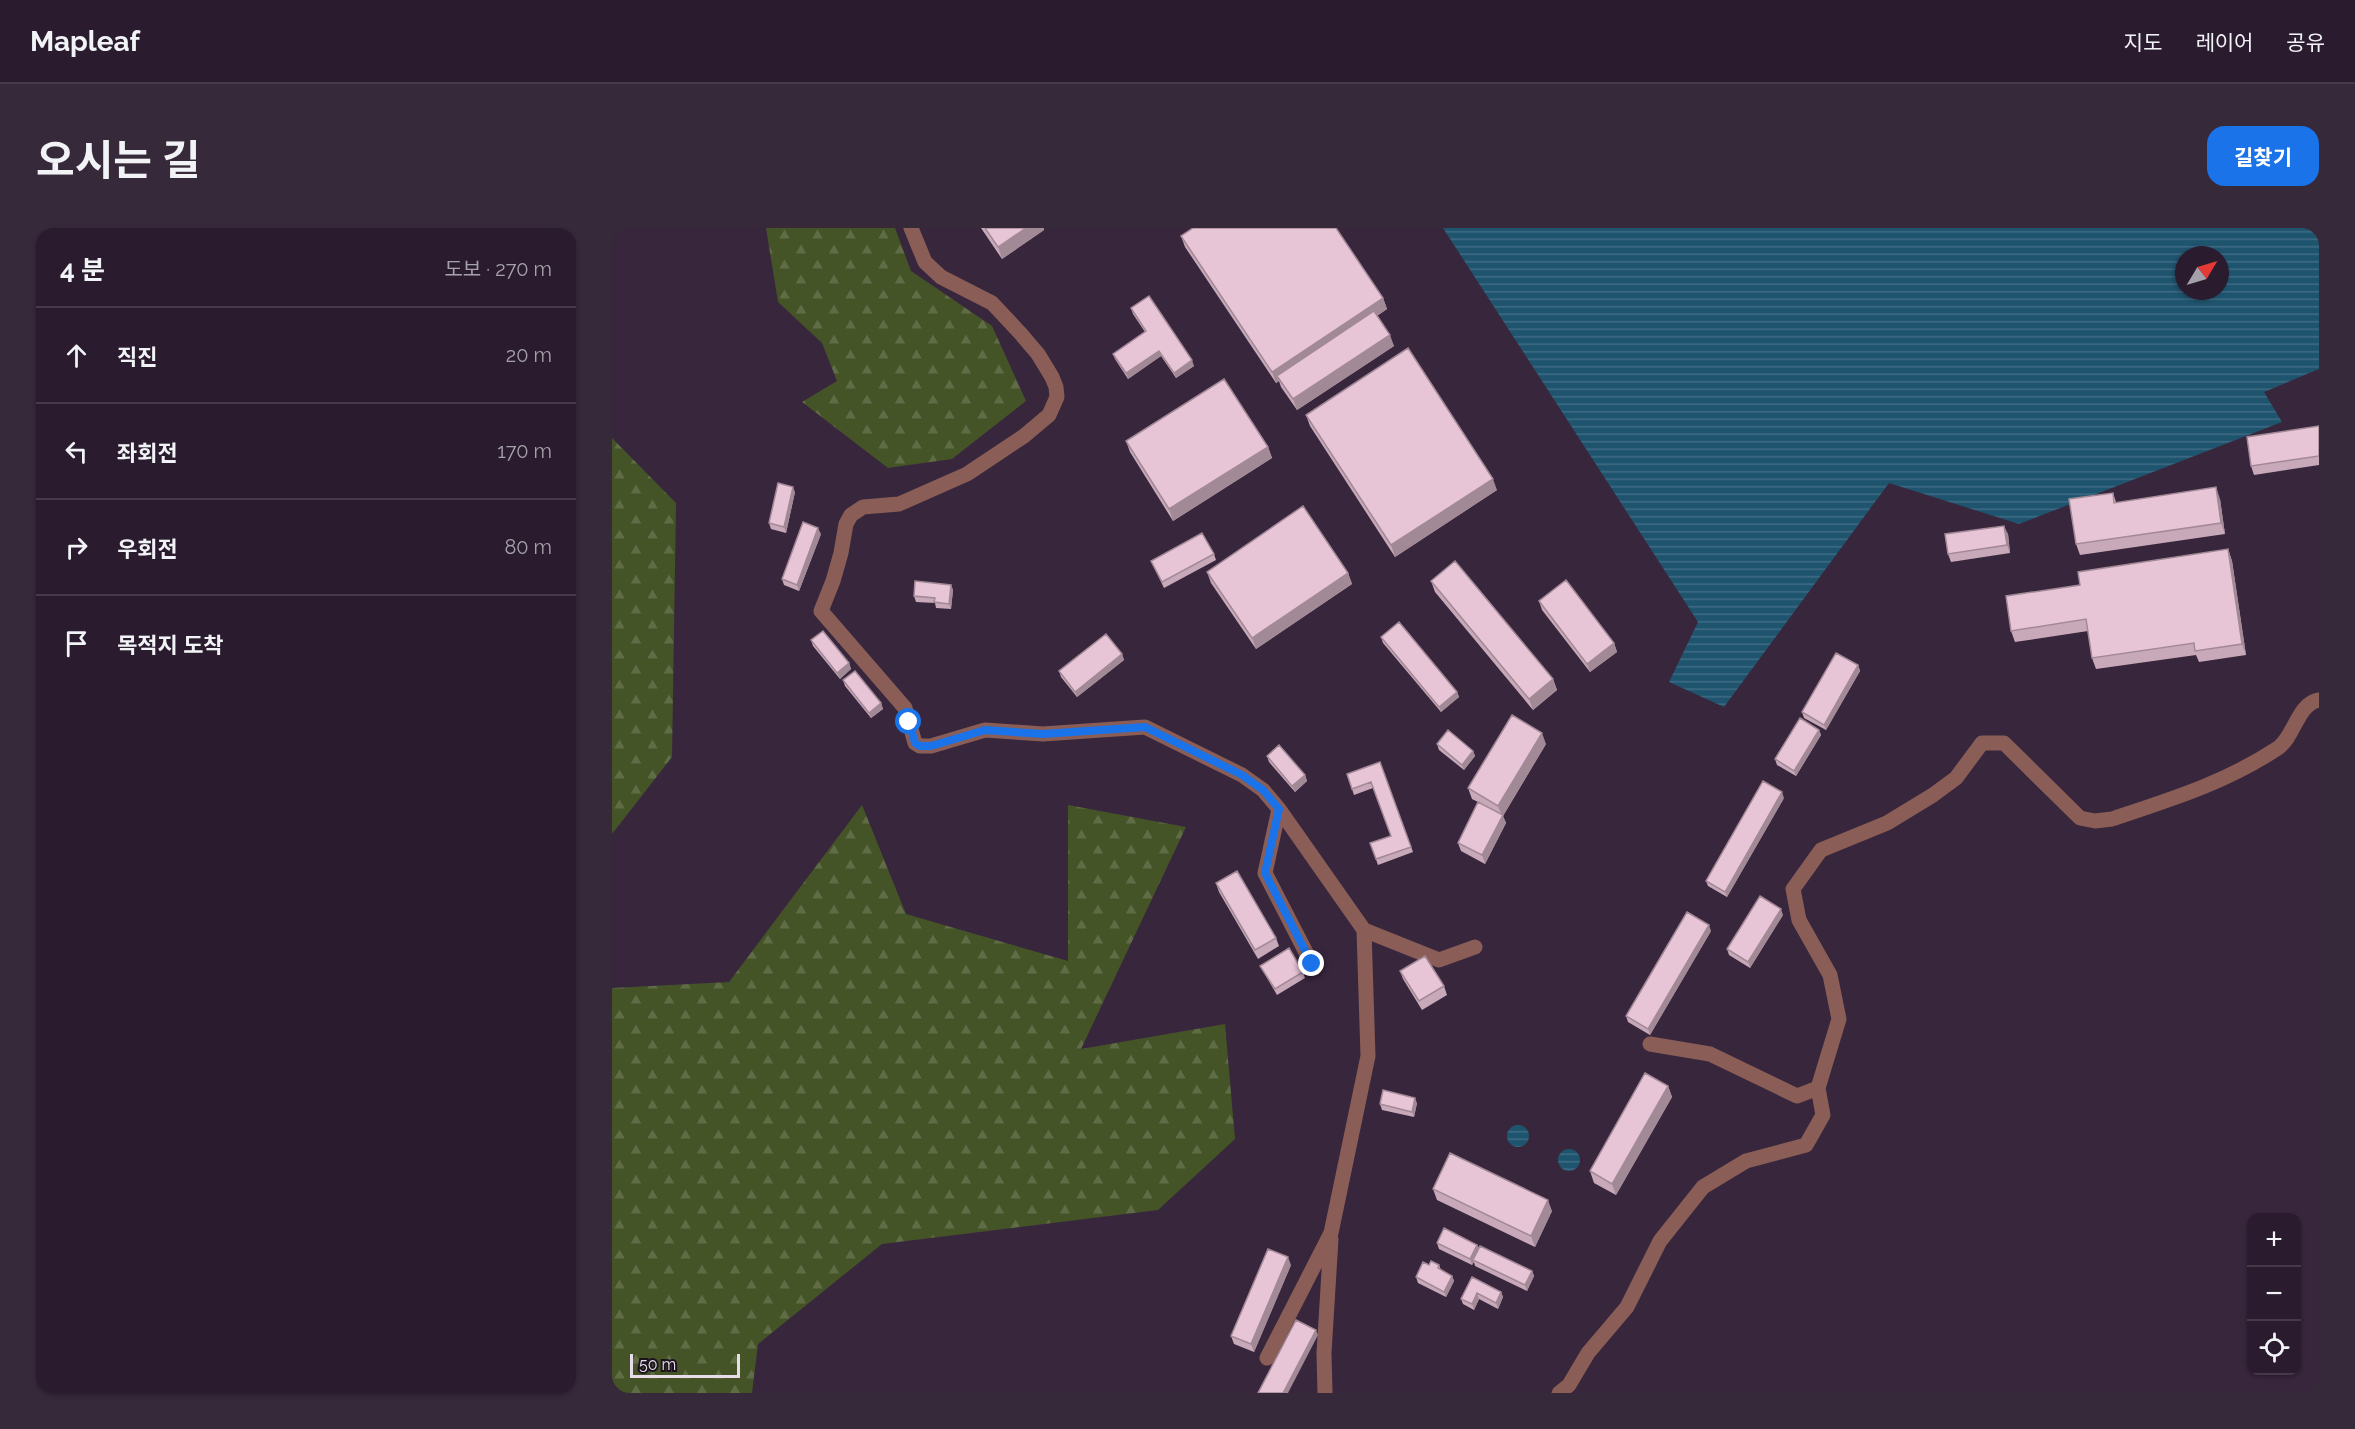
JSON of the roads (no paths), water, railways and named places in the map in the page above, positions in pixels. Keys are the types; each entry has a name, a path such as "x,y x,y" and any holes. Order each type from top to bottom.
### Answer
{"street":[{"path":"910,228 925,262 942,277 992,303 1021,334 1038,354 1052,377 1057,397 1049,415 1024,436 967,474 899,504 863,507 851,515 846,524 842,553 833,582 821,606 822,615 905,708 912,738 920,746 931,746 985,730 1043,734 1145,727 1242,775 1263,790 1279,809 1364,930 1439,960 1475,947"},
{"path":"1559,1393 1569,1385 1588,1353 1627,1307 1660,1241 1703,1187 1746,1161 1806,1145 1823,1115 1818,1088 1839,1019 1830,975 1799,920 1793,889 1821,850 1887,824 1933,795 1956,778 1982,743 2004,743 2080,818 2095,821 2112,819 2215,784 2258,761 2285,744 2304,711 2314,700 2319,700"},
{"path":"1279,809 1265,873 1312,964"},
{"path":"1324,1393 1331,1233 1368,1056 1364,930"},
{"path":"1650,1044 1710,1054 1797,1096 1818,1088"},
{"path":"1267,1358 1331,1233"}],"water":[{"path":"1443,228 2319,228 2319,369 2264,392 2282,422 2019,524 1889,483 1724,707 1669,682 1698,622"},
{"path":"1514,1125 1522,1125 1529,1132 1529,1140 1522,1147 1514,1147 1507,1140 1507,1132"},
{"path":"1565,1149 1573,1149 1580,1156 1580,1164 1573,1171 1565,1171 1558,1164 1558,1156"}]}
